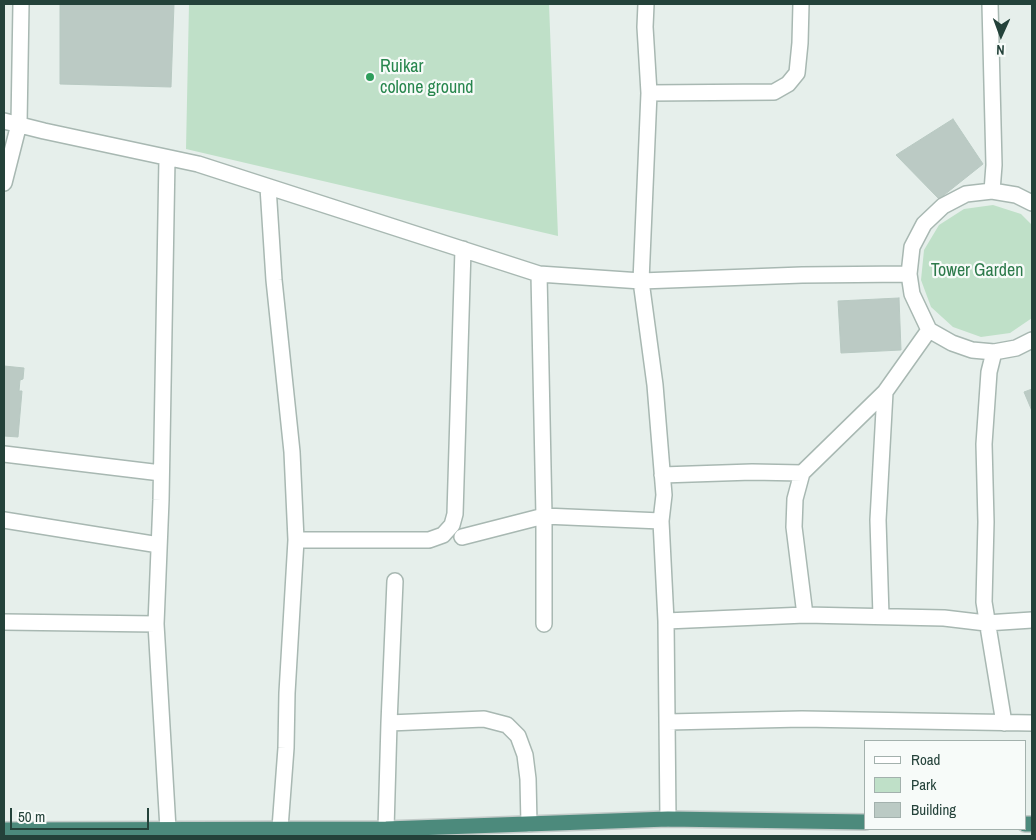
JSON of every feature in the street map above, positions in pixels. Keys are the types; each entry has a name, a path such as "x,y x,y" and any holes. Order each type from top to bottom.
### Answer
{"highway":[{"path":"4,830 386,829 668,819 864,822"}],"street":[{"path":"4,183 19,124 21,4"},
{"path":"646,4 645,27 649,93 641,281 655,385 664,495 661,521 666,621 668,819"},
{"path":"649,93 774,92 788,84 797,72 800,43 800,4"},
{"path":"990,4 994,166 992,191"},
{"path":"4,121 198,164 539,274 641,281 802,275 909,274"},
{"path":"167,158 156,624 168,829"},
{"path":"268,187 274,280 292,452 296,540 286,693 286,748 280,828"},
{"path":"1032,203 1016,195 992,191 966,194 943,206 924,224 912,247 909,274 912,294 928,330 952,343 972,350 994,352 1016,348 1032,340"},
{"path":"296,540 429,540 443,535 452,525 455,504 462,249"},
{"path":"539,274 544,516 544,624"},
{"path":"805,615 794,527 796,499 802,474 885,392 928,330"},
{"path":"994,352 989,372 984,444 986,522 984,602 1004,723"},
{"path":"881,616 878,520 885,392"},
{"path":"4,454 161,473"},
{"path":"662,475 752,472 802,474"},
{"path":"462,537 544,516 661,521"},
{"path":"4,520 159,545"},
{"path":"386,829 395,581"},
{"path":"666,621 805,615 944,618 986,623 1032,620"},
{"path":"4,622 156,624"},
{"path":"389,723 484,718 507,725 518,736 525,755 528,779 529,824"},
{"path":"668,722 802,719 1032,723"}],"green space":[{"name":"Ruikar colone ground","path":"189,4 549,4 558,236 186,149"},
{"name":"Tower Garden","path":"993,205 1021,214 1032,225 1032,318 1010,333 981,337 953,327 931,307 921,280 924,250 939,225 964,209"}],"building":[{"path":"60,4 174,4 171,87 60,84"},
{"path":"953,119 983,164 939,199 896,155"},
{"path":"899,298 901,350 841,353 838,301"},
{"path":"4,366 24,368 19,391 22,391 18,437 4,436"},
{"path":"1032,389 1032,411 1024,392"}],"place":[{"name":"Ruikar colone ground","path":"370,77"}]}
